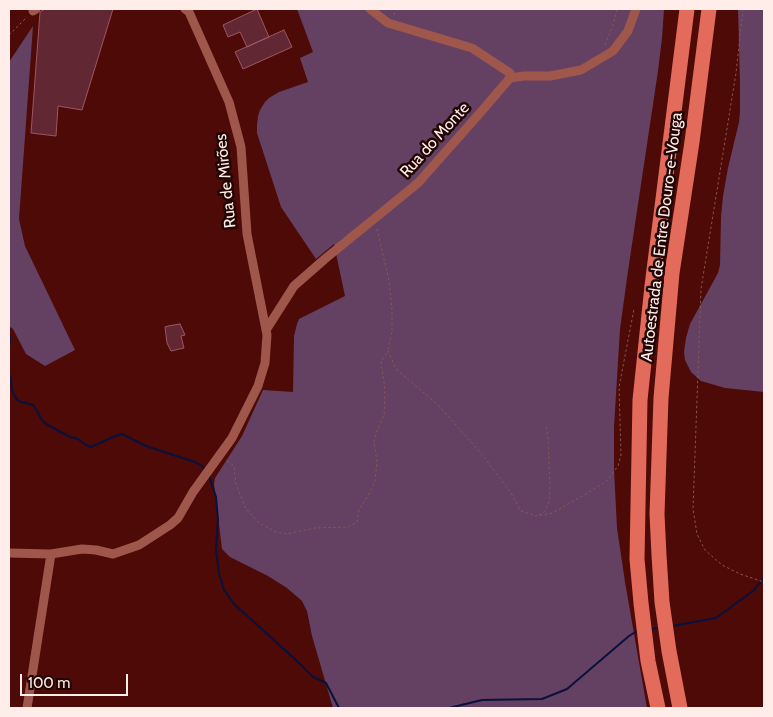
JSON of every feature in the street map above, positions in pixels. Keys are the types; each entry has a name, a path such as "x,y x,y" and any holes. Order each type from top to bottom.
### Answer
{"highway":[{"name":"Autoestrada de Entre Douro-e-Vouga","path":"658,708 648,660 640,604 637,559 640,400 652,286 687,9"},
{"name":"Autoestrada de Entre Douro-e-Vouga","path":"680,708 663,611 659,555 657,514 661,398 672,273 692,142 709,9"}],"street":[{"name":"Rua de Mirões","path":"9,553 51,554 82,549 113,554 138,545 170,525 178,518 193,492 232,438 258,386 265,363 267,335 246,234 241,147 229,102 185,9"},
{"path":"370,9 388,23 472,48 510,73 510,78 550,76 581,70 613,51 628,31 636,9"},
{"name":"Rua do Monte","path":"266,330 294,286 418,183 510,78"},
{"path":"27,708 51,554"}],"path":[{"path":"601,58 617,9"},
{"path":"743,9 736,73 701,289 693,509 698,534 705,550 722,565 740,574 764,582"},
{"path":"9,34 34,10"},
{"path":"223,450 224,459 234,466 236,484 246,508 259,524 276,532 287,534 315,528 348,527 357,522 359,509 375,481 377,462 374,441 384,416 385,399 381,362 388,351 392,332 389,281 374,219"},
{"path":"388,351 396,369 437,404 480,452 511,493 521,511 536,516 553,513 588,493 606,482 618,466 621,455 619,387 634,309"},
{"path":"536,516 545,512 549,502 550,485 546,425"}],"shaded area":[{"path":"297,9 664,9 658,71 620,329 614,427 617,528 647,708 333,708 312,636 307,611 302,601 287,588 230,557 222,549 214,484 215,478 242,436 263,390 293,392 294,336 299,319 345,296 334,244 316,259 281,207 257,133 260,110 269,98 279,92 308,82 300,58 313,52"},
{"path":"738,9 764,9 764,392 725,388 701,381 691,372 685,360 684,352 690,324 718,273 720,265 723,196 740,112"},
{"path":"33,26 19,219 25,246 75,350 45,366 26,354 13,329 9,326 9,62"}],"building":[{"path":"45,9 113,9 82,110 58,106 56,136 31,133 40,12"},
{"path":"257,9 269,37 247,47 240,32 228,37 223,25"},
{"path":"284,30 292,47 243,69 235,52"},
{"path":"180,324 185,335 181,336 184,348 171,351 167,343 165,327"}],"waterway":[{"path":"9,335 9,345"},
{"path":"9,375 12,390 18,401 33,405 46,424 70,437 78,439 86,445 91,447 122,434 146,446 195,462 204,469"},
{"path":"209,476 216,497 218,520 216,550 219,573 224,590 234,604 313,677 326,683 339,708"},
{"path":"672,626 716,618 753,591 764,578"},
{"path":"649,629 659,628"},
{"path":"449,708 482,700 542,699 567,689 637,631"}]}
